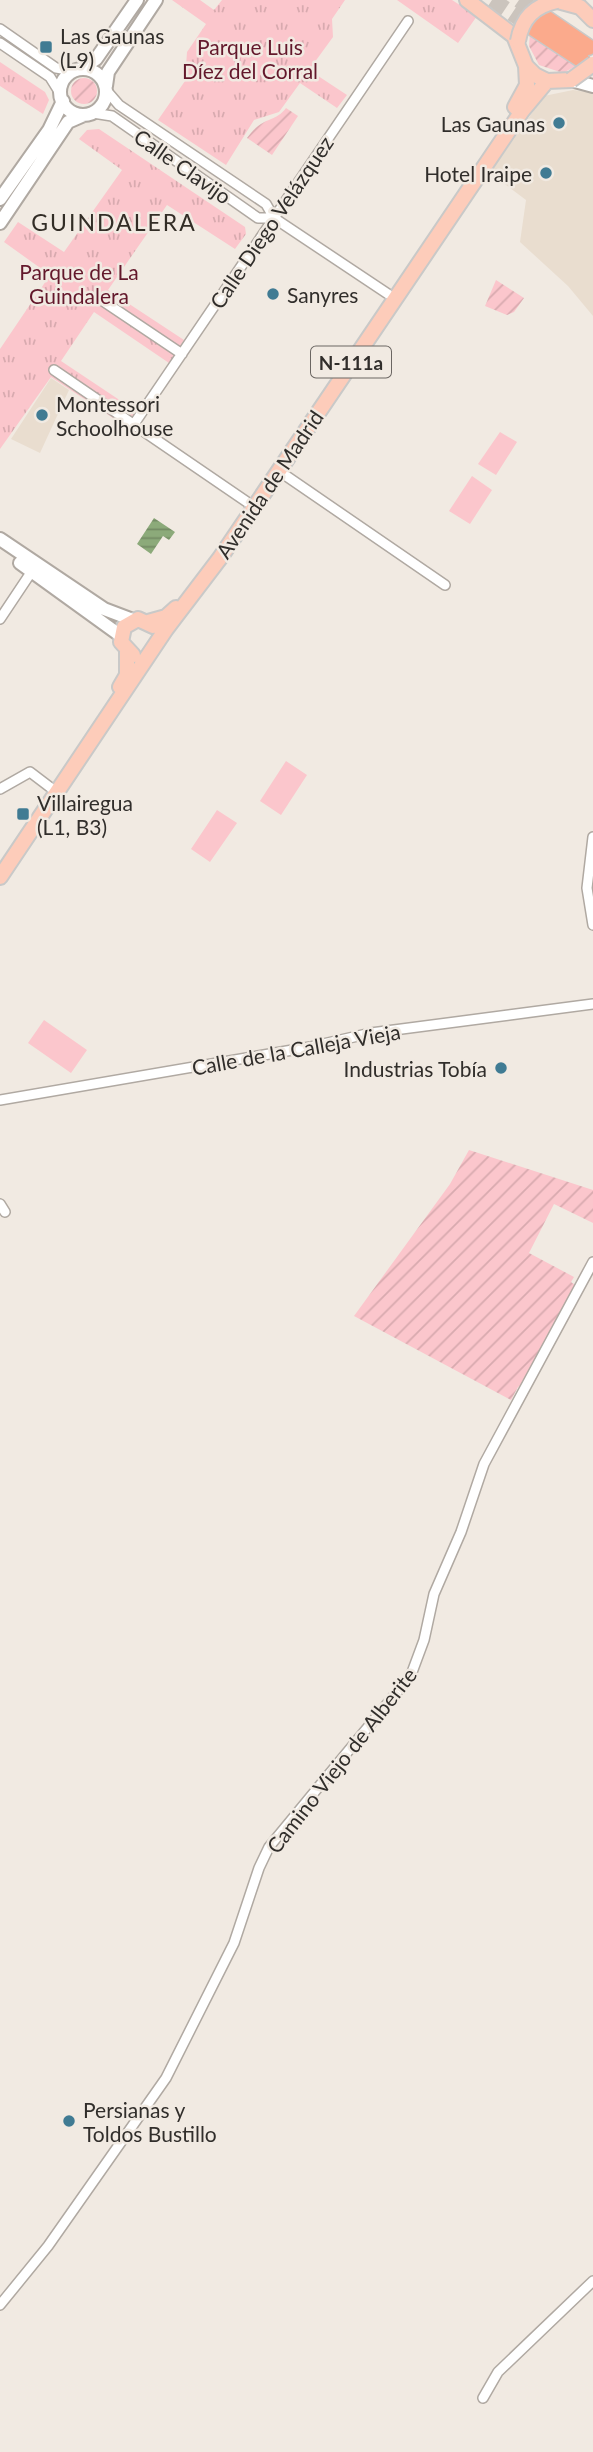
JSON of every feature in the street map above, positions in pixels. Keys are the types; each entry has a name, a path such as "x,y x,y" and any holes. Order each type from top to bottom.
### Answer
{"highway":[{"path":"536,21 587,57"}],"main road":[{"path":"0,199 55,122 64,79 96,58 137,0"},
{"path":"0,223 68,122 103,104 107,75 156,0"},
{"path":"467,0 502,24 518,41 526,66 547,81 571,80 593,86"},
{"path":"518,41 520,29 534,9 562,1 580,7 593,20"},
{"path":"571,80 587,57"},
{"name":"Avenida de Madrid","path":"148,622 166,617 175,610 522,96 527,85 526,66"},
{"path":"78,70 93,71 106,88"},
{"name":"Avenida de Madrid","path":"0,877 154,648 220,558 522,111 547,81"},
{"path":"62,97 72,112 89,113"},
{"path":"0,539 104,609 133,620 148,622 157,634 154,648 139,656 127,652"},
{"path":"0,549 121,636 127,652 124,680 0,861"},
{"path":"121,636 124,626 133,620"}],"street":[{"name":"Calle Diego Velázquez","path":"134,425 408,20"},
{"path":"0,29 56,68 78,70"},
{"path":"0,43 53,79 62,97"},
{"name":"Calle Clavijo","path":"106,88 119,106 266,204 274,218 388,294"},
{"name":"Calle Clavijo","path":"89,113 112,116 258,218 274,218"},
{"path":"103,301 182,354"},
{"path":"54,370 247,502"},
{"path":"279,471 445,585"},
{"path":"0,620 32,571"},
{"path":"0,789 30,772 51,788"},
{"path":"593,836 587,888 593,925"},
{"name":"Calle de la Calleja Vieja","path":"0,1100 310,1048 371,1033 593,1004"},
{"name":"Camino Viejo de Alberite","path":"0,2305 48,2246 166,2078 234,1943 259,1868 269,1847 411,1675 425,1640 434,1594 461,1532 484,1464 593,1262"},
{"path":"483,2398 498,2372 593,2281"}],"shaded area":[{"path":"573,90 593,93 593,316 568,286 520,242 526,200 490,173 544,96"},
{"name":"Montessori Schoolhouse","path":"51,378 69,390 40,453 11,439"},
{"path":"154,518 175,532 169,540 163,536 151,554 137,544"}],"green space":[{"name":"Parque Luis Díez del Corral","path":"172,0 200,0 214,10 222,0 345,0 332,19 333,37 309,70 347,95 337,108 300,83 279,112 254,120 226,165 158,120 185,81 187,52 206,24"},
{"path":"397,0 452,0 477,16 458,43"},
{"path":"530,33 576,66 563,73 539,65 529,46"},
{"path":"0,62 45,92 49,100 43,114 0,86"},
{"path":"84,78 93,82 97,91 93,100 84,104 75,100 71,91 75,82"},
{"path":"286,108 298,116 272,155 247,138 258,126"},
{"name":"Parque de La Guindalera","path":"99,129 245,227 246,234 235,249 167,205 108,290 184,340 169,363 94,312 61,361 136,411 125,426 51,377 0,449 0,349 50,275 4,242 18,222 64,252 122,170 79,139 87,130"},
{"path":"496,280 524,298 514,312 507,315 485,306"},
{"path":"500,432 517,442 496,475 478,464"},
{"path":"472,476 492,490 470,524 449,511"},
{"path":"286,761 307,775 281,815 260,801"},
{"path":"217,810 237,823 210,862 191,849"},
{"path":"44,1020 87,1050 71,1073 28,1043"},
{"path":"469,1150 593,1190 593,1223 554,1204 529,1253 574,1277 571,1282 575,1285 524,1384 518,1387 511,1400 354,1316 450,1184"}],"tunnel":[{"path":"492,0 531,26"},
{"path":"519,0 541,15"}],"place":[{"name":"Las Gaunas (L9)","path":"46,47"},
{"name":"Las Gaunas","path":"559,123"},
{"name":"Hotel Iraipe","path":"546,173"},
{"name":"Sanyres","path":"273,294"},
{"name":"Montessori Schoolhouse","path":"42,415"},
{"name":"Villairegua (L1, B3)","path":"23,814"},
{"name":"Industrias Tobía","path":"501,1068"},
{"name":"Persianas y Toldos Bustillo","path":"69,2121"}],"district":[{"name":"GUINDALERA","path":"114,222"}]}
